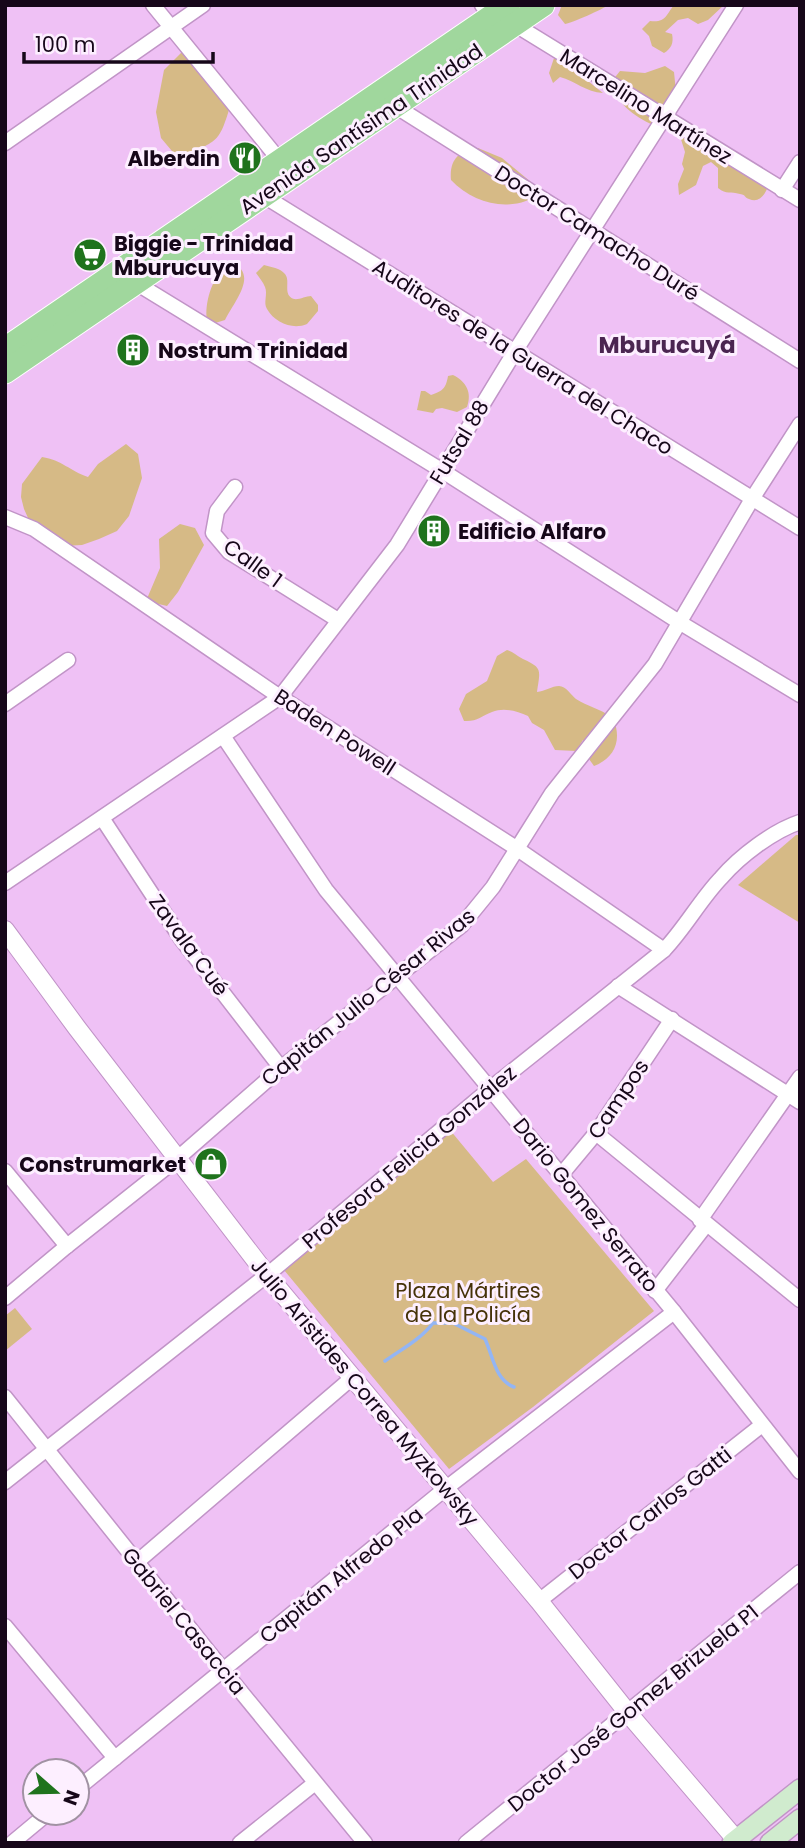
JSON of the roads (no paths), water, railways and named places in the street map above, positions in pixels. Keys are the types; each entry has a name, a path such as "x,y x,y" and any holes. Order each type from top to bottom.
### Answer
{"main road":[{"name":"Avenida Santísima Trinidad","path":"5,372 130,276 287,168 499,13 542,5"},
{"name":"Avenida Santísima Trinidad","path":"287,168 395,106 499,13"},
{"name":"Avenida Santísima Trinidad","path":"5,349 130,276"},
{"path":"736,1842 800,1789"},
{"path":"770,1843 800,1819"}],"street":[{"path":"153,5 287,168"},
{"path":"5,143 203,5"},
{"name":"Futsal 88","path":"5,883 280,697 397,545 514,353 736,5"},
{"name":"Marcelino Martínez","path":"499,13 800,200"},
{"name":"Doctor Camacho Duré","path":"395,106 800,361"},
{"path":"782,190 800,162"},
{"name":"Auditores de la Guerra del Chaco","path":"255,190 800,528"},
{"path":"130,276 679,622 800,695"},
{"name":"Capitán Julio César Rivas","path":"5,1298 178,1158 281,1068 462,925 493,887 559,784 655,664 752,499 800,424"},
{"name":"Calle 1","path":"235,487 217,511 213,533 229,552 338,620"},
{"name":"Baden Powell","path":"5,517 34,530 280,697 516,848 664,950"},
{"path":"5,704 68,660"},
{"name":"Dario Gomez Serrato","path":"223,736 326,890 491,1087 800,1472"},
{"name":"Zavala Cué","path":"102,818 182,940 281,1068"},
{"name":"Profesora Felicia González","path":"5,1482 267,1275 491,1087 664,950 722,876 771,836 800,822"},
{"name":"Julio Aristides Correa Myzkowsky","path":"5,930 267,1275 736,1842"},
{"path":"618,986 794,1098"},
{"name":"Campos","path":"561,1175 596,1133 672,1019"},
{"path":"655,1292 794,1098 800,1077"},
{"path":"596,1133 800,1300"},
{"path":"5,1171 66,1246"},
{"name":"Capitán Alfredo Pla","path":"91,1778 445,1489 674,1312"},
{"path":"137,1562 353,1377"},
{"name":"Gabriel Casaccia","path":"5,1397 365,1843"},
{"name":"Doctor Carlos Gatti","path":"539,1601 762,1425"},
{"name":"Doctor José Gomez Brizuela P1","path":"466,1843 800,1572"},
{"path":"5,1626 116,1758"},
{"path":"240,1843 315,1783"},
{"path":"12,1843 31,1827"}],"waterway":[{"path":"385,1361 417,1339 433,1323 453,1323 485,1339 495,1367 503,1379 514,1387"}],"place":[{"name":"Alberdin","path":"245,158"},
{"name":"Biggie - Trinidad Mburucuya","path":"90,255"},
{"name":"Nostrum Trinidad","path":"133,350"},
{"name":"Edificio Alfaro","path":"434,531"},
{"name":"Construmarket","path":"211,1164"}],"district":[{"name":"Mburucuyá","path":"667,345"}],"park label":[{"name":"Plaza Mártires de la Policía","path":"468,1302"}]}
